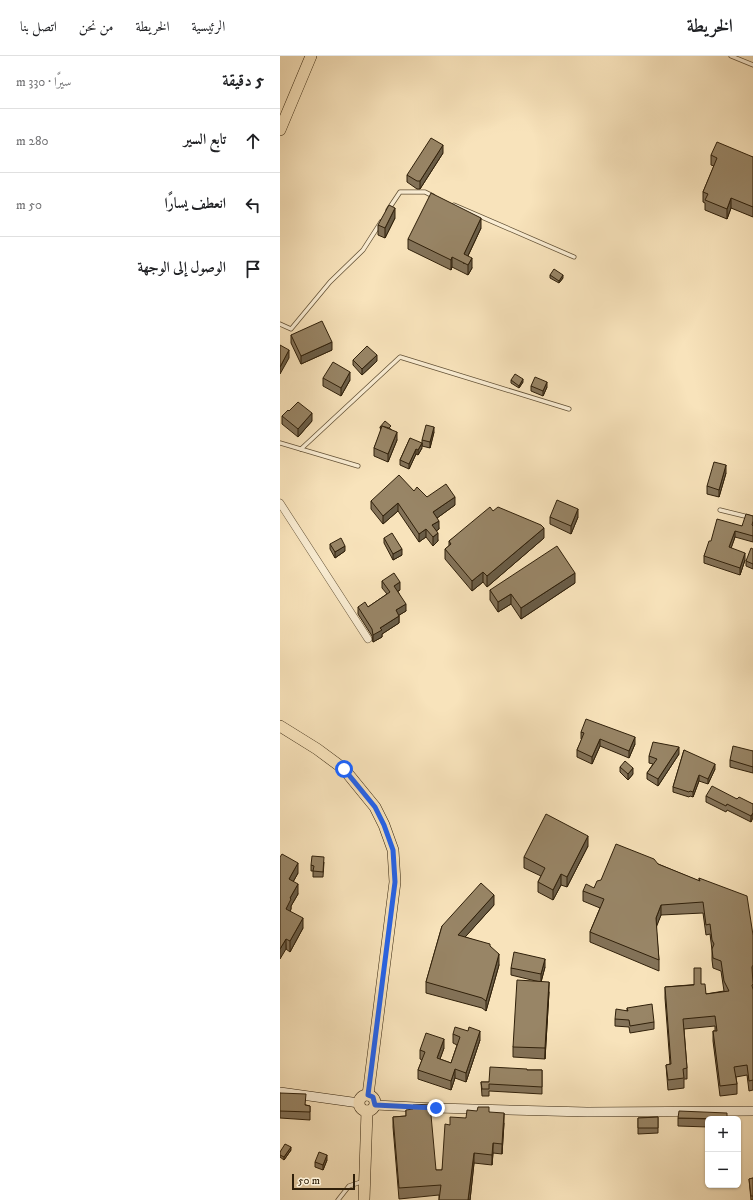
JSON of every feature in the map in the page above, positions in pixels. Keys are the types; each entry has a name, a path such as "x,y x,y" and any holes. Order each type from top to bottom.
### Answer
{"main road":[{"path":"280,130 311,56"},
{"path":"280,726 317,749 344,769 375,807 384,825 393,850 395,882 368,1095"},
{"path":"280,1092 359,1103"},
{"path":"364,1200 364,1180 371,1108 373,1097 365,1095 361,1097 359,1103 361,1108 371,1108 436,1108 587,1112 753,1111"}],"street":[{"path":"280,503 368,639"}],"lane":[{"path":"731,56 753,65"},
{"path":"387,211 400,192 426,192 439,198"},
{"path":"453,204 574,257"},
{"path":"280,324 291,329 330,282 363,250 383,217"},
{"path":"302,449 400,357 569,409"},
{"path":"280,443 358,466"},
{"path":"720,510 753,518"},
{"path":"338,1200 349,1186 364,1180"}],"building":[{"path":"431,138 443,145 420,181 417,181 407,175"},
{"path":"717,142 753,157 753,207 731,198 727,209 705,200 708,194 703,192 717,158 711,155"},
{"path":"431,193 481,218 464,254 472,258 468,265 452,257 451,260 408,239"},
{"path":"389,205 395,208 385,228 378,225"},
{"path":"554,269 563,275 559,281 550,275"},
{"path":"322,321 332,342 301,356 291,335"},
{"path":"280,345 289,350 280,367"},
{"path":"367,346 377,355 362,369 353,360"},
{"path":"333,362 350,372 341,388 323,378"},
{"path":"515,374 523,379 519,386 511,380"},
{"path":"535,377 547,382 543,391 531,386"},
{"path":"298,402 312,413 298,429 282,416"},
{"path":"385,421 391,426 389,428 382,426 381,429 380,427"},
{"path":"426,425 434,427 430,442 422,440"},
{"path":"382,426 397,432 388,454 374,448"},
{"path":"410,438 422,443 418,450 416,449 409,464 400,460"},
{"path":"714,462 726,465 719,490 707,486"},
{"path":"399,475 414,491 417,487 427,497 446,484 455,497 433,512 439,521 432,525 438,533 433,537 426,529 419,534 398,503 383,516 371,501"},
{"path":"557,500 578,509 571,526 550,517"},
{"path":"490,507 493,511 498,507 541,525 544,528 487,576 483,572 472,581 445,549 451,544 449,541"},
{"path":"746,514 753,516 753,536 735,531 729,547 745,553 740,568 704,556 709,541 711,541 717,519 742,526"},
{"path":"392,533 402,549 393,554 384,538"},
{"path":"341,538 345,546 335,552 330,544"},
{"path":"557,546 575,573 521,608 511,594 498,602 490,590"},
{"path":"751,548 753,549 753,564 746,561"},
{"path":"394,573 400,582 394,586 406,604 396,610 399,616 380,628 382,630 373,635 372,629 358,607 365,602 368,607 390,592 382,581"},
{"path":"586,719 635,737 629,751 600,739 592,757 577,750 584,733 581,732"},
{"path":"653,742 679,747 658,779 647,773 657,759 649,756"},
{"path":"733,746 753,751 753,767 730,760"},
{"path":"684,750 715,764 708,779 699,775 693,792 673,787"},
{"path":"625,761 633,768 628,774 620,767"},
{"path":"712,786 737,799 739,797 753,804 753,813 751,816 727,804 726,806 706,796"},
{"path":"546,814 588,836 567,877 561,874 553,890 538,882 545,868 524,857"},
{"path":"616,844 654,859 658,864 700,881 699,878 747,896 753,935 753,1080 749,1081 747,1065 734,1067 737,1084 720,1086 713,1031 717,1031 715,1016 683,1019 687,1068 683,1069 684,1078 668,1080 666,1065 671,1064 665,987 694,985 694,968 701,968 701,984 705,984 706,994 729,991 724,981 721,961 713,958 712,949 714,944 710,924 706,925 703,902 661,905 656,918 659,960 590,932 604,899 583,891 586,884 594,888 597,881 601,880"},
{"path":"282,854 298,863 289,879 298,884 286,909 303,918 290,941 286,939 280,949 280,857"},
{"path":"312,856 324,857 323,872 313,871 314,866 311,865"},
{"path":"481,883 494,895 458,935 490,944 490,946 499,954 486,1001 482,998 426,982 442,926"},
{"path":"514,952 545,959 541,974 511,968"},
{"path":"517,980 549,982 545,1048 513,1047"},
{"path":"652,1004 654,1022 630,1026 629,1020 615,1019 616,1009 628,1011 627,1008"},
{"path":"455,1027 468,1031 469,1027 480,1031 466,1073 455,1069 451,1081 418,1070 425,1052 420,1050 426,1033 444,1039 437,1058 451,1063 460,1037 453,1034"},
{"path":"490,1067 542,1070 542,1087 489,1084 489,1089 482,1089 481,1082 489,1082"},
{"path":"280,1093 306,1094 305,1105 310,1106 310,1112 280,1111"},
{"path":"430,1104 436,1170 442,1170 445,1124 450,1125 450,1117 466,1118 467,1110 477,1111 478,1107 489,1107 489,1112 504,1113 502,1144 493,1143 492,1155 474,1153 468,1200 439,1200 441,1185 399,1188 393,1117 406,1116 406,1110 413,1109 413,1105"},
{"path":"679,1111 727,1113 727,1116 705,1116 705,1119 678,1118"},
{"path":"658,1117 658,1128 638,1128 638,1118"},
{"path":"285,1144 291,1147 284,1157 280,1155 280,1152"},
{"path":"319,1152 327,1155 323,1165 315,1162"},
{"path":"753,1178 753,1196 751,1196 749,1179"}],"route":[{"path":"344,769 375,807 384,825 393,850 395,882 368,1095 373,1097 376,1102 375,1105 436,1108"}]}
